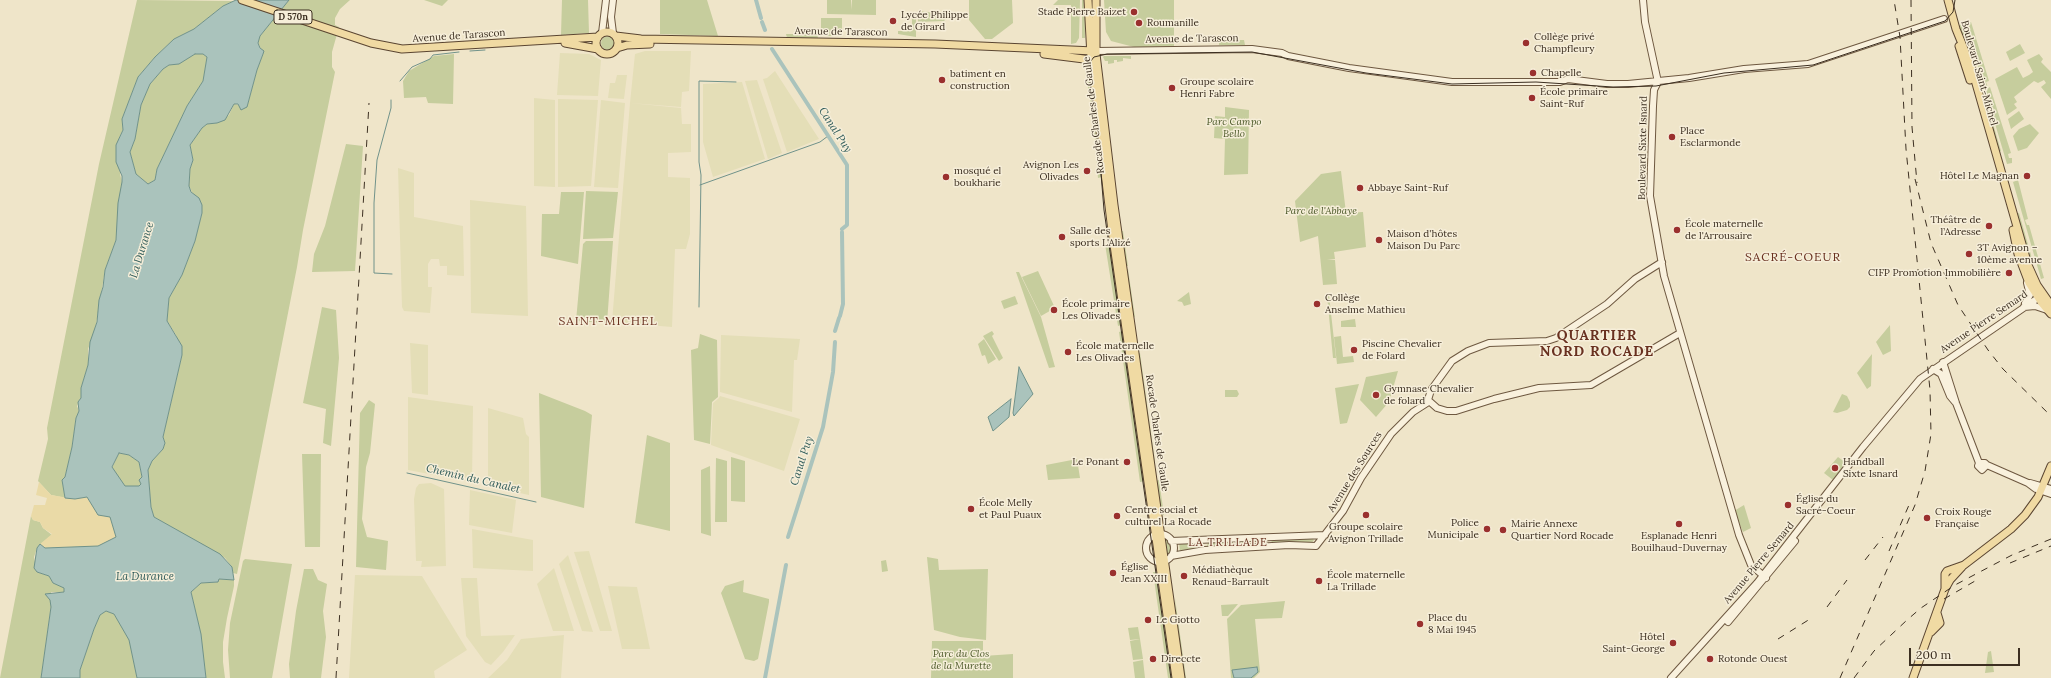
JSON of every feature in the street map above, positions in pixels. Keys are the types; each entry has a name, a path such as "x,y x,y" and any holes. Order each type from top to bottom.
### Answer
{"main road":[{"name":"Avenue de Tarascon","path":"242,0 372,44 394,48 414,49 549,41 600,35"},
{"name":"Rocade Charles de Gaulle","path":"1080,51 1086,44 1088,0"},
{"name":"Rocade Charles de Gaulle","path":"1093,51 1095,43 1096,0"},
{"path":"1948,2 1953,21"},
{"name":"Rocade Charles de Gaulle","path":"1088,19 1095,65 1112,231 1158,535 1165,560 1181,678"},
{"name":"Boulevard Saint-Michel","path":"1953,21 2025,273 2040,296"},
{"name":"Boulevard Saint-Michel","path":"1953,21 1970,66 2025,257 2040,296"},
{"path":"608,32 614,34 618,42 617,48 609,54 603,53 598,49 600,35 608,32"},
{"name":"Avenue de Tarascon","path":"614,34 641,39 935,44 1093,51"},
{"name":"Avenue de Tarascon","path":"549,41 598,49"},
{"name":"Avenue de Tarascon","path":"617,48 627,45 642,44 930,48 1063,56 1080,56 1093,51"},
{"name":"Avenue de Tarascon","path":"1063,56 1086,59 1095,65"},
{"path":"2040,296 2050,309"},
{"path":"1913,678 1936,620 1951,576 2011,529 2025,515 2047,488 2048,473 2051,466"},
{"name":"Rocade Charles de Gaulle","path":"1165,560 1176,678"}],"street":[{"path":"600,35 606,0"},
{"path":"613,0 611,17 614,34"},
{"path":"1643,0 1644,22 1658,82"},
{"path":"1948,2 1948,12 1944,19 1953,21"},
{"name":"Avenue de Tarascon","path":"1093,51 1244,48 1282,53 1288,56 1366,71 1452,82 1563,81 1612,84 1658,82 1730,70 1808,64 1944,19"},
{"name":"Boulevard Sixte Isnard","path":"1658,82 1654,90 1650,196 1667,288 1732,514 1751,565 1764,577"},
{"path":"1662,262 1635,280 1607,304 1556,338 1540,341 1489,343 1460,355 1444,370 1431,390 1428,400 1437,408 1447,411 1456,411 1494,399 1539,388 1591,385 1680,333"},
{"name":"Boulevard Saint-Michel","path":"2022,307 2030,295 2025,273"},
{"name":"Avenue Pierre Semard","path":"1676,678 1738,612 1764,577 1894,415 1903,400 1920,379 1942,362 2040,296"},
{"path":"2022,307 2036,306 2050,309"},
{"path":"1942,362 1941,374 1950,396 1956,404"},
{"path":"1942,362 1980,469 1986,469 1987,466 2031,485 2047,488 2051,494"},
{"path":"1933,369 1941,374"},
{"name":"Avenue des Sources","path":"1165,560 1188,552 1289,544 1316,546 1343,511 1361,478 1390,434 1413,412 1425,405 1428,400"},
{"path":"2031,485 2036,495 2035,502"},
{"path":"1171,541 1173,551 1165,560 1150,558 1146,551 1148,542 1158,535 1171,541 1325,535"},
{"path":"1310,535 1320,540"},
{"name":"Avenue Pierre Semard","path":"1671,678 1764,577"}],"shaded area":[{"path":"645,51 691,51 689,91 682,92 681,107 630,103 635,54"},
{"path":"560,53 589,54 601,60 598,96 557,95"},
{"path":"775,71 819,139 787,152 763,79 767,78"},
{"path":"617,75 627,75 624,99 608,98 610,83 615,83"},
{"path":"757,80 782,153 768,159 745,81"},
{"path":"742,82 765,159 713,177 703,142 703,84"},
{"path":"534,98 555,100 555,187 534,186"},
{"path":"558,99 598,100 591,186 558,187"},
{"path":"601,100 625,103 618,188 594,187"},
{"path":"630,103 681,108 682,124 691,124 691,152 668,153 668,177 690,178 690,234 686,249 675,249 672,327 612,322"},
{"path":"398,168 414,173 414,217 463,226 464,276 447,275 447,266 440,266 439,259 431,259 428,264 428,287 432,287 430,313 404,311 402,307"},
{"path":"470,200 526,206 528,316 471,313"},
{"path":"721,335 800,339 797,360 794,360 792,412 720,392"},
{"path":"410,343 428,345 428,395 412,393"},
{"path":"720,396 800,419 784,471 711,445 713,403"},
{"path":"408,397 473,406 472,482 408,470"},
{"path":"488,408 523,418 526,434 529,437 529,495 488,486"},
{"path":"431,483 444,489 446,566 421,567 422,561 416,561 414,499 416,488 419,484"},
{"path":"470,490 516,500 512,533 469,525"},
{"path":"472,529 533,540 533,571 473,568"},
{"path":"589,551 612,631 600,631 574,552"},
{"path":"568,555 593,632 582,631 559,564"},
{"path":"554,568 574,631 553,631 537,584"},
{"path":"355,575 422,576 467,650 434,671 435,678 349,678"},
{"path":"461,578 477,578 481,636 515,635 503,652 491,665 485,662 466,636"},
{"path":"608,586 637,587 650,649 622,649"},
{"path":"564,635 561,678 488,678 507,660 521,639"}],"green space":[{"path":"137,0 233,1 223,6 194,29 174,39 155,57 138,77 122,119 123,130 119,138 120,174 122,182 116,240 105,270 95,331 88,349 88,365 81,388 81,398 77,406 79,411 76,418 72,447 65,477 62,480 65,498 51,495 38,481 48,439 47,428 99,164"},
{"path":"289,0 350,0 340,9 335,18 335,25 339,27 332,52 332,67 335,72 237,574 233,573 232,567 225,558 154,517 151,507 148,470 152,461 163,449 165,443 163,437 182,355 176,335 167,321 169,298 182,275 195,241 202,213 189,186 190,169 193,160 190,145 202,128 207,124 217,123 229,115 234,104 247,107 263,54 258,42 260,36"},
{"path":"424,0 448,0 442,6"},
{"path":"562,0 588,0 589,33 561,35"},
{"path":"660,0 707,0 718,36 660,34"},
{"path":"827,0 851,0 851,10 852,0 876,0 876,15 827,14"},
{"path":"969,0 1012,0 1013,23 992,39 985,39 969,20"},
{"path":"1058,0 1080,0 1079,38 1076,43 1071,44 1071,5 1053,5"},
{"path":"1082,0 1085,0 1085,38 1082,38"},
{"name":"Roumanille","path":"1104,0 1174,0 1174,47 1134,47 1111,41 1106,32"},
{"path":"918,11 948,14 948,17 944,21 918,22"},
{"path":"912,12 916,12 916,37 898,34 898,31 912,31"},
{"path":"821,18 842,18 842,36 821,36"},
{"path":"1971,22 1989,81 1986,82 1988,88 1990,87 2011,153 2008,154 2009,158 2012,158 2012,163 2007,164 1969,36 1966,24"},
{"path":"1963,24 1975,64 1972,64 1957,26"},
{"path":"786,34 817,34 818,38 787,38"},
{"path":"605,36 611,36 615,40 615,46 611,50 605,50 601,46 601,40"},
{"path":"1219,40 1244,40 1245,45 1219,45"},
{"path":"2020,44 2025,53 2010,61 2006,52"},
{"path":"195,54 203,54 207,57 203,81 187,106 157,169 155,180 148,184 136,174 130,152 135,139 141,105 150,84 163,69 169,65 178,64"},
{"path":"454,54 453,104 428,103 426,97 404,98 403,81 409,71 434,56"},
{"path":"2039,54 2043,59 2041,62 2051,72 2051,99 2041,87 2046,83 2044,80 2038,83 2034,81 2014,97 2017,102 2014,104 2017,108 2007,115 1995,79 2017,67 2023,78 2029,75 2033,72 2027,60"},
{"path":"1131,56 1131,59 1123,58 1123,61 1117,62 1117,60 1114,60 1114,63 1108,64 1108,61 1105,61 1103,57"},
{"path":"1973,66 1976,66 2001,151 1998,152"},
{"path":"1092,70 1102,177 1098,178 1093,116 1085,71"},
{"name":"Parc Campo Bello","path":"1225,107 1249,110 1248,174 1224,175 1225,139 1214,138 1215,116 1225,117"},
{"path":"2019,111 2024,119 2011,129 2008,119"},
{"path":"2030,124 2039,133 2027,148 2018,151 2013,136 2019,129"},
{"path":"346,144 363,146 355,271 312,272 314,254 325,226"},
{"name":"Parc de l'Abbaye","path":"1341,171 1346,213 1363,212 1366,247 1334,252 1335,259 1327,260 1335,260 1337,284 1323,285 1318,236 1300,242 1295,201 1321,174"},
{"path":"2018,180 2028,219 2025,220 2027,225 2029,225 2044,278 2041,279 2013,182"},
{"path":"586,191 618,192 613,238 583,239"},
{"path":"561,192 584,192 578,264 541,256 542,214 559,214"},
{"path":"2019,213 2033,262 2031,262 2015,214"},
{"path":"1120,231 1123,231 1128,266 1126,266"},
{"path":"586,241 613,241 607,323 576,321 583,244"},
{"path":"1105,244 1110,244 1122,325 1118,326"},
{"path":"1128,269 1135,317 1132,316 1125,270"},
{"path":"1038,271 1055,308 1041,316 1022,277"},
{"path":"1016,272 1019,272 1041,317 1055,367 1049,368"},
{"path":"1189,292 1191,304 1184,306 1182,302 1177,301"},
{"path":"1327,295 1329,295 1336,358 1333,358"},
{"path":"1015,296 1018,304 1004,309 1001,301"},
{"path":"322,307 336,310 339,358 331,446 323,443 326,409 303,403"},
{"path":"1355,319 1356,327 1341,327 1341,321"},
{"path":"1890,325 1891,351 1883,355 1876,342"},
{"path":"992,331 994,334 992,336 1003,358 999,361 983,336"},
{"path":"1122,331 1145,481 1140,482 1119,332"},
{"path":"700,334 717,340 718,397 712,402 710,444 694,440 691,350 698,348"},
{"path":"1341,336 1343,357 1353,356 1354,362 1337,364 1334,337"},
{"path":"984,339 996,359 988,364 985,355 982,356 978,344"},
{"path":"1140,353 1155,462 1153,462 1138,354"},
{"path":"1872,354 1871,386 1867,389 1857,373"},
{"name":"Gymnase Chevalier de folard","path":"1398,371 1389,402 1376,417 1360,400 1366,377"},
{"path":"1359,384 1347,423 1340,424 1335,388"},
{"path":"1225,390 1237,390 1239,394 1237,397 1225,397"},
{"path":"539,393 592,415 584,508 541,497"},
{"path":"1842,394 1847,396 1850,402 1850,407 1847,410 1837,413 1833,412"},
{"path":"369,400 375,404 370,453 366,467 362,519 367,537 388,541 386,570 356,567 360,413"},
{"path":"647,435 670,443 670,531 635,523"},
{"path":"119,453 129,455 139,462 142,478 139,486 125,487 112,468"},
{"path":"302,454 321,454 320,547 305,547"},
{"path":"731,457 745,461 745,502 731,501"},
{"name":"Handball Sixte Isnard","path":"1838,457 1846,463 1833,480 1824,473"},
{"path":"716,458 727,461 727,522 715,522"},
{"path":"1077,459 1080,478 1048,480 1046,465"},
{"path":"710,466 711,536 701,533 701,470"},
{"path":"1159,480 1164,515 1161,515 1156,481"},
{"path":"1744,505 1751,528 1743,532 1734,511"},
{"path":"31,516 33,520 40,522 43,528 52,535 37,548 34,557 37,572 49,576 53,583 64,587 64,592 51,592 51,607 41,678 0,678"},
{"path":"1312,538 1314,540 1311,544 1273,543 1271,541 1272,539"},
{"path":"1164,539 1166,539 1170,544 1171,552 1168,556 1166,555"},
{"path":"1247,540 1246,546 1207,547 1208,542"},
{"path":"1179,542 1200,542 1203,546 1180,552"},
{"path":"927,557 938,559 939,570 988,569 986,640 960,637 934,630"},
{"path":"245,559 292,564 272,678 230,678 228,650 230,623 243,561"},
{"path":"886,560 888,571 882,572 881,561"},
{"path":"304,569 313,569 318,580 327,584 323,611 326,637 321,678 290,678 289,664 296,611"},
{"path":"1153,572 1156,572 1172,678 1168,678"},
{"path":"219,579 234,580 223,642 225,678 206,678 198,622 191,592 201,583 217,582"},
{"path":"744,580 743,592 769,599 758,659 754,661 745,659 721,593 725,586"},
{"path":"1175,598 1186,678 1184,678 1177,632"},
{"path":"1285,601 1282,618 1255,619 1260,672 1254,678 1231,678 1227,619 1241,605"},
{"path":"1238,604 1228,616 1222,616 1221,605"},
{"path":"106,611 114,614 130,640 137,678 80,678 80,670 94,629 100,615"},
{"path":"1138,627 1140,639 1130,640 1128,628"},
{"path":"1140,639 1143,659 1133,660 1130,641"},
{"name":"Parc du Clos de la Murette","path":"932,641 983,641 983,656 1013,654 1013,678 931,678"},
{"path":"1991,651 1994,672 1985,673 1988,652"},
{"path":"1143,660 1145,678 1135,678 1133,662"}],"sand":[{"path":"39,482 51,495 75,499 87,497 92,504 110,516 116,532 116,537 101,546 45,548 40,544 52,534 43,528 40,522 33,520 31,516 34,505 45,505 47,498 36,495"}],"water":[{"name":"La Durance","path":"236,0 289,0 260,36 258,43 260,48 264,51 247,107 241,110 238,104 234,104 225,120 207,124 202,128 190,145 193,160 190,169 189,186 191,192 199,198 202,205 202,213 195,241 182,275 169,298 167,321 182,346 182,355 163,437 165,443 163,449 152,461 148,470 151,507 154,517 220,554 232,567 234,580 219,579 218,582 201,583 191,592 201,634 206,678 137,678 129,640 114,614 106,611 100,615 94,629 80,670 80,678 41,678 51,607 50,600 45,594 64,592 64,588 53,583 49,576 37,572 34,568 37,548 40,544 45,548 98,546 116,537 110,517 98,515 87,497 75,499 65,498 62,480 65,477 72,447 76,418 79,411 78,402 81,398 81,388 88,365 90,342 97,322 99,300 103,287 105,270 116,240 118,203 122,176 116,162 116,145 123,130 122,119 138,77 155,57 174,39 194,29 223,6","holes":["195,54 203,54 207,57 203,81 187,106 157,169 155,180 148,184 136,174 130,152 135,139 141,105 150,84 163,69 169,65 179,64","119,453 129,455 139,462 142,477 139,480 141,484 139,486 125,486 112,467"]},
{"path":"1019,367 1033,394 1014,416 1013,413"},
{"path":"1011,399 1009,417 993,431 988,417"},
{"path":"1257,667 1258,672 1251,678 1234,678 1232,670"}],"waterway":[{"name":"Canal Puy","path":"756,0 761,18"},
{"name":"Canal Puy","path":"762,22 765,30"},
{"name":"Canal Puy","path":"772,49 847,165 847,225 842,229"},
{"path":"470,51 485,50"},
{"path":"400,81 412,67 430,59 433,55 459,52"},
{"path":"699,307 701,175 699,162 699,81 736,82"},
{"path":"391,100 391,108 377,160 374,203 374,273 392,274"},
{"path":"700,185 820,142 828,136"},
{"name":"Canal Puy","path":"840,316 843,304 842,232"},
{"name":"Canal Puy","path":"835,331 839,318"},
{"name":"Canal Puy","path":"788,537 823,427 833,372 835,342"},
{"name":"Chemin du Canalet","path":"407,473 536,502"},
{"name":"Canal Puy","path":"765,678 786,565"}],"tram line":[{"path":"1171,678 1104,210 1097,125 1088,70 1090,62 1094,57 1107,54 1252,52 1366,73 1452,84 1536,82 1613,87 1656,86 1724,73 1813,65 1945,21 1953,12 1955,0"}],"railway":[{"path":"1840,678 1915,505 1925,471 1931,434 1930,390 1906,149 1900,37 1894,0"},
{"path":"1911,0 1912,127 1917,183"},
{"path":"336,678 369,103"},
{"path":"1915,179 1931,243 1958,305 1988,350 2003,369 2051,416"},
{"path":"1889,551 1909,505"},
{"path":"1865,560 1883,537"},
{"path":"1854,678 1874,651 1921,608 1955,585 2012,555 2051,539"},
{"path":"2010,563 2051,546"},
{"path":"1827,607 1847,580"},
{"path":"1944,599 1975,581"},
{"path":"1778,639 1810,619"}],"place":[{"name":"Stade Pierre Baizet","path":"1134,12"},
{"name":"Lycée Philippe de Girard","path":"893,21"},
{"name":"Roumanille","path":"1139,23"},
{"name":"Collège privé Champfleury","path":"1526,43"},
{"name":"Chapelle","path":"1533,73"},
{"name":"batiment en construction","path":"942,80"},
{"name":"Groupe scolaire Henri Fabre","path":"1172,88"},
{"name":"École primaire Saint-Ruf","path":"1532,98"},
{"name":"Place Esclarmonde","path":"1672,137"},
{"name":"Avignon Les Olivades","path":"1087,171"},
{"name":"Hôtel Le Magnan","path":"2027,176"},
{"name":"mosqué el boukharie","path":"946,177"},
{"name":"Abbaye Saint-Ruf","path":"1360,188"},
{"name":"Théâtre de l’Adresse","path":"1989,226"},
{"name":"École maternelle de l'Arrousaire","path":"1677,230"},
{"name":"Salle des sports L'Alizé","path":"1062,237"},
{"name":"Maison d'hôtes Maison Du Parc","path":"1379,240"},
{"name":"3T Avignon – 10ème avenue","path":"1969,254"},
{"name":"CIFP Promotion Immobilière","path":"2009,273"},
{"name":"Collège Anselme Mathieu","path":"1317,304"},
{"name":"École primaire Les Olivades","path":"1054,310"},
{"name":"Piscine Chevalier de Folard","path":"1354,350"},
{"name":"École maternelle Les Olivades","path":"1068,352"},
{"name":"Gymnase Chevalier de folard","path":"1376,395"},
{"name":"Le Ponant","path":"1127,462"},
{"name":"Handball Sixte Isnard","path":"1835,468"},
{"name":"Église du Sacré-Coeur","path":"1788,505"},
{"name":"École Melly et Paul Puaux","path":"971,509"},
{"name":"Groupe scolaire Avignon Trillade","path":"1366,515"},
{"name":"Centre social et culturel La Rocade","path":"1117,516"},
{"name":"Croix Rouge Française","path":"1927,518"},
{"name":"Esplanade Henri Bouilhaud-Duvernay","path":"1679,524"},
{"name":"Police Municipale","path":"1487,529"},
{"name":"Mairie Annexe Quartier Nord Rocade","path":"1503,530"},
{"name":"Église Jean XXIII","path":"1113,573"},
{"name":"Médiathèque Renaud-Barrault","path":"1184,576"},
{"name":"École maternelle La Trillade","path":"1319,581"},
{"name":"Le Giotto","path":"1148,620"},
{"name":"Place du 8 Mai 1945","path":"1420,624"},
{"name":"Hôtel Saint-George","path":"1673,643"},
{"name":"Direccte","path":"1153,659"},
{"name":"Rotonde Ouest","path":"1710,659"}],"district":[{"name":"SACRÉ-COEUR","path":"1793,258"},
{"name":"SAINT-MICHEL","path":"608,322"},
{"name":"QUARTIER NORD ROCADE","path":"1597,344"},
{"name":"LA TRILLADE","path":"1228,543"}]}
